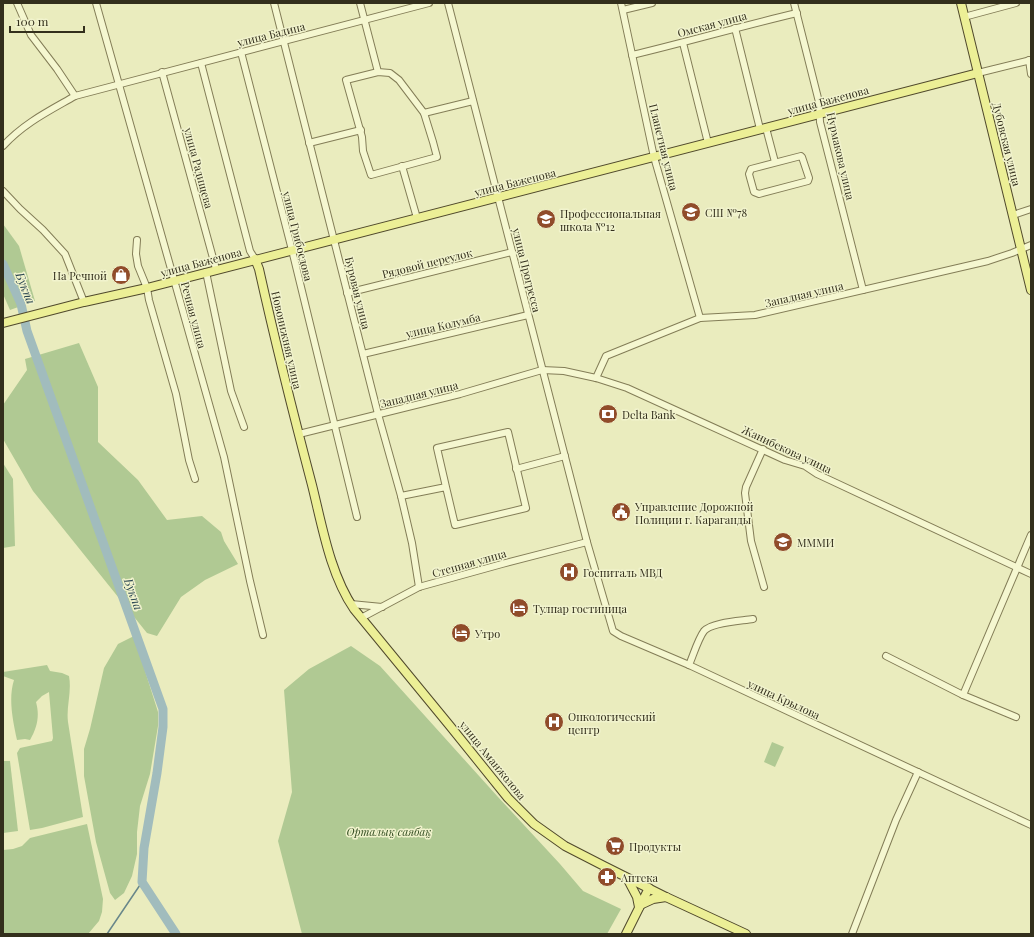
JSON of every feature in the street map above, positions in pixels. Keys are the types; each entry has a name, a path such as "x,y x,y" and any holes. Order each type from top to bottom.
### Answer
{"main road":[{"name":"Дубовская улица","path":"961,3 1014,215 1031,290"},
{"name":"улица Баженова","path":"5,322 148,288 216,269 978,73"},
{"name":"Новонижняя улица","path":"255,260 259,268 276,345 328,547 342,588 350,604 361,618"},
{"name":"улица Аманжолова","path":"361,618 508,798 527,818 541,830 565,846 649,888"},
{"path":"627,877 640,906"},
{"path":"626,934 649,888 746,934"},
{"path":"640,906 653,899 666,897"}],"street":[{"path":"17,3 31,35 75,96"},
{"name":"Речная улица","path":"96,3 212,411 224,457 263,635"},
{"name":"Буровая улица","path":"274,3 347,294 401,496 412,543 420,588"},
{"path":"360,3 366,20 378,72"},
{"name":"улица Бадина","path":"3,146 15,132 36,118 75,96 118,83 201,63 429,3"},
{"name":"улица Прогресса","path":"448,3 587,542"},
{"name":"Планетная улица","path":"621,3 654,157 700,318"},
{"path":"623,10 652,3"},
{"name":"Нурмакова улица","path":"794,3 818,98 820,122 863,290"},
{"path":"964,17 1016,3"},
{"name":"Омская улица","path":"632,54 683,43 796,13"},
{"path":"735,28 763,129 775,162"},
{"path":"683,43 708,143"},
{"name":"улица Грибоедова","path":"241,52 292,250 357,517"},
{"path":"1030,60 1031,74"},
{"name":"улица Баженова","path":"978,73 1030,60"},
{"name":"Новонижняя улица","path":"201,63 250,251 255,260"},
{"name":"улица Радищева","path":"162,72 216,269"},
{"path":"378,72 390,73 399,80 424,113 437,157 371,176 363,151 361,130 346,80 378,72"},
{"path":"424,113 473,101"},
{"path":"309,143 361,130"},
{"path":"802,156 808,179 755,194 749,174 750,170 775,162 802,156"},
{"path":"402,166 417,218"},
{"path":"3,191 65,254 84,302"},
{"path":"1014,215 1031,209"},
{"path":"137,240 136,254 138,266 148,288 176,394 189,460 195,479"},
{"name":"Западная улица","path":"596,378 606,356 700,318 755,315 988,261 1022,249 1031,244"},
{"name":"Рядовой переулок","path":"347,294 512,252"},
{"path":"206,272 231,391 244,428"},
{"name":"улица Колумба","path":"363,354 528,315"},
{"name":"Западная улица","path":"299,434 460,394 542,370"},
{"name":"Жанибекова улица","path":"542,370 564,371 596,378 627,388 785,460 805,466 817,474 1031,574"},
{"path":"508,432 526,508 492,517 455,524 446,487 437,448 508,432"},
{"path":"763,449 745,492 751,541 764,587"},
{"path":"516,469 566,456"},
{"path":"401,496 446,487"},
{"path":"963,695 1031,535"},
{"name":"Степная улица","path":"361,618 420,588 502,564 587,542"},
{"name":"улица Крылова","path":"587,542 613,631 1031,825"},
{"path":"350,604 382,607"},
{"path":"689,665 707,628 714,625 753,619"},
{"path":"886,656 963,695 1016,718"},
{"path":"852,934 896,820 918,772"}],"green space":[{"path":"3,224 19,246 35,301 10,310 3,294"},
{"path":"79,343 98,387 98,442 138,480 167,520 202,516 221,532 224,541 238,564 205,580 181,597 157,636 147,633 33,491 3,439 3,405 27,370 25,359"},
{"path":"3,463 13,479 15,546 3,548"},
{"path":"134,636 158,712 158,726 150,774 140,806 137,832 137,854 132,876 124,893 115,900 110,893 96,842 84,776 84,749 104,668 118,644"},
{"name":"Орталық саябақ","path":"351,646 380,666 583,891 621,909 607,934 302,934 278,841 292,792 284,690 309,669"},
{"path":"47,665 50,671 69,676 70,688 68,722 83,817 30,830 17,753 20,748 52,741 49,692 36,702 38,712 37,722 30,740 17,740 11,702 14,680 3,676 3,672"},
{"path":"772,742 784,747 775,767 764,762"},
{"path":"3,761 10,761 18,831 3,833"},
{"path":"87,824 103,899 102,912 99,921 88,934 3,934 3,850 22,846 30,838"}],"waterway":[{"name":"Букпа","path":"3,264 21,304 27,331 163,709 163,727 157,773 144,848 142,882 176,934"},
{"path":"107,934 142,882"}],"place":[{"name":"СШ №78","path":"691,212"},
{"name":"Профессиональная школа №12","path":"546,219"},
{"name":"На Речной","path":"121,275"},
{"name":"Delta Bank","path":"608,414"},
{"name":"Управление Дорожной Полиции г. Караганды","path":"621,512"},
{"name":"МММИ","path":"783,542"},
{"name":"Госпиталь МВД","path":"569,572"},
{"name":"Тулпар гостиница","path":"519,608"},
{"name":"Утро","path":"461,633"},
{"name":"Онкологический центр","path":"554,722"},
{"name":"Продукты","path":"615,846"},
{"name":"Аптека","path":"607,877"}]}
